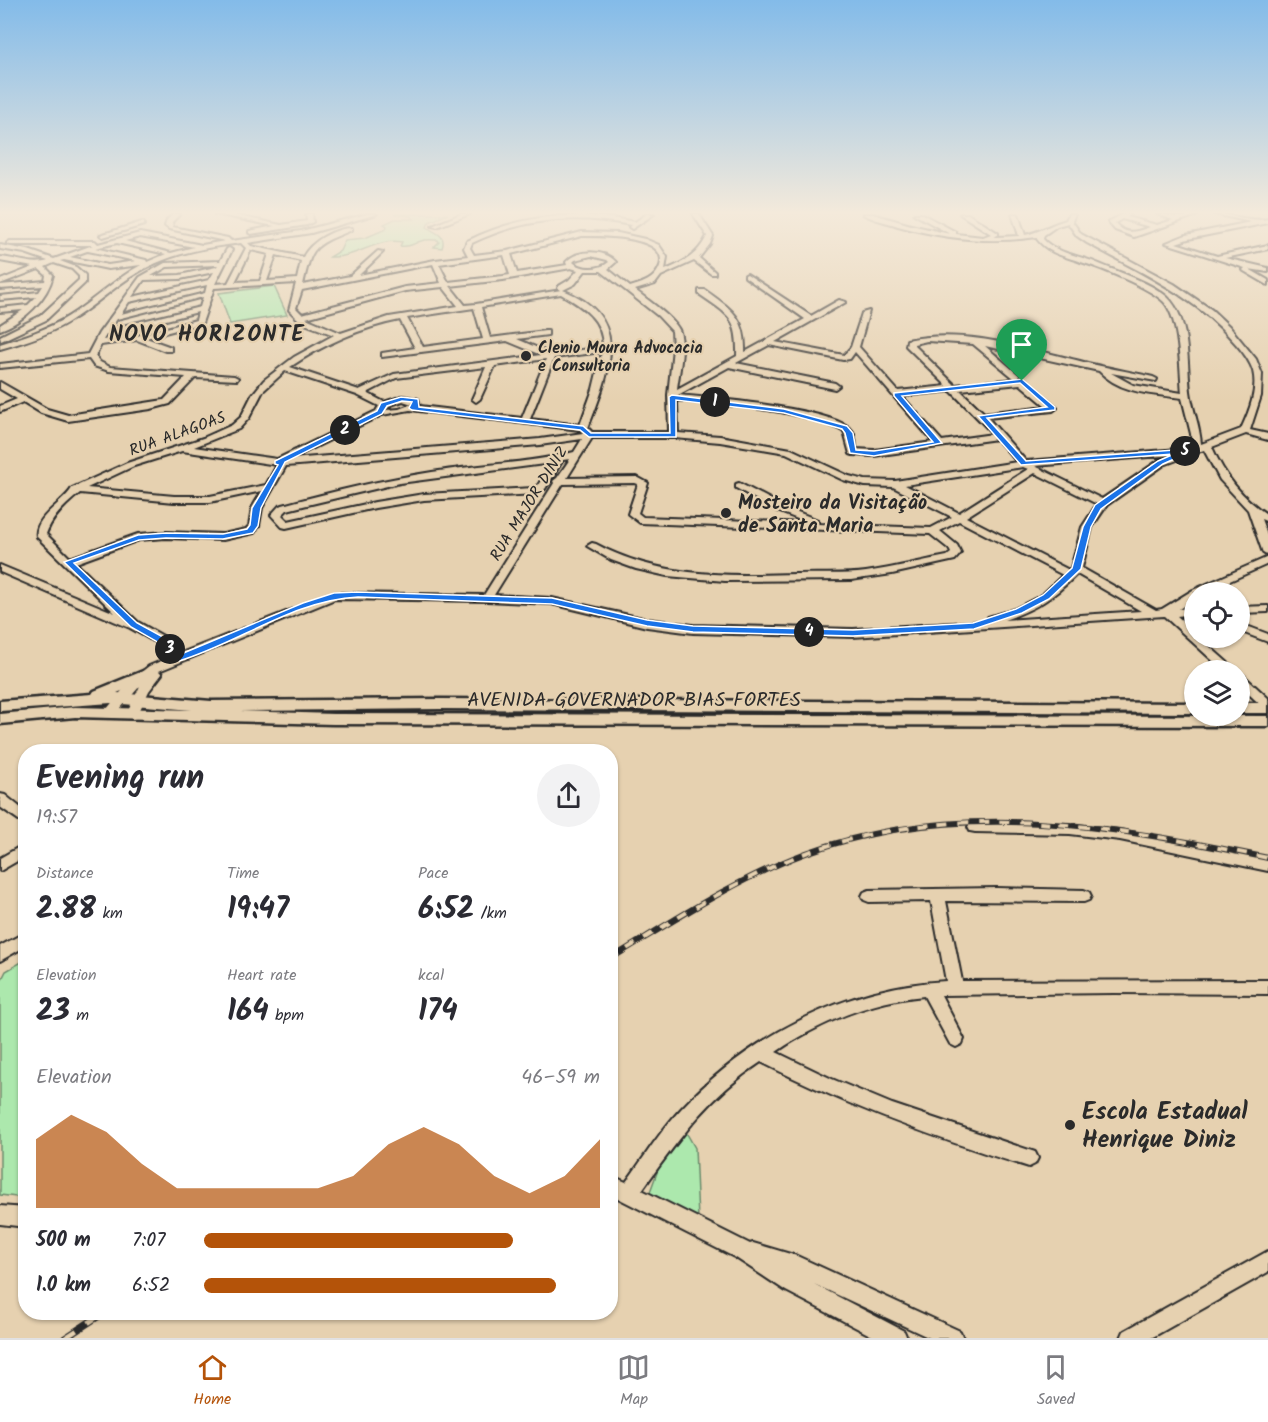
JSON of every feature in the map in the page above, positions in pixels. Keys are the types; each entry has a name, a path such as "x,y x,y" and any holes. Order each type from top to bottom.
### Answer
{"main road":[{"path":"85,699 124,686 143,676"},
{"name":"AVENIDA GOVERNADOR BIAS FORTES","path":"0,706 85,699 122,699 135,708"},
{"path":"1250,707 1268,706"},
{"name":"AVENIDA GOVERNADOR BIAS FORTES","path":"0,719 75,711 110,713 135,708 344,719 706,712 1057,714 1268,721"},
{"name":"AVENIDA GOVERNADOR BIAS FORTES","path":"1057,714 1184,708"}],"street":[{"path":"0,328 15,322 41,294 49,283 48,276"},
{"path":"0,340 43,318 82,281 83,276"},
{"path":"0,347 44,331 70,318 126,276"},
{"path":"91,356 103,333 142,278 182,276"},
{"path":"97,343 138,338 193,324 200,320 215,276"},
{"path":"231,284 235,276"},
{"path":"263,282 265,276"},
{"path":"301,276 292,308 300,317 339,335"},
{"path":"128,300 231,284 263,282 300,284 355,276"},
{"path":"442,276 464,307"},
{"path":"300,317 405,289 509,276"},
{"path":"567,290 577,276"},
{"path":"612,276 661,314 676,331 677,348 672,396 674,435"},
{"path":"628,290 652,282 658,276"},
{"path":"748,276 810,319"},
{"path":"1123,276 1168,302 1173,310 1187,396 1197,430 1194,449"},
{"path":"1154,276 1187,294 1218,317 1252,360 1263,385 1245,431"},
{"path":"0,287 49,283"},
{"path":"116,317 210,288"},
{"name":"RUA ALAGOAS","path":"134,625 48,544 41,533 55,510 75,490 131,465 183,448 241,424 260,390 286,368 339,335 403,318 567,290"},
{"name":"RUA MAJOR DINIZ","path":"486,598 577,454 598,390 606,349 606,330 601,320 567,290"},
{"path":"702,292 737,320 742,331 741,356"},
{"path":"0,298 41,294"},
{"path":"672,396 726,364 842,302"},
{"path":"477,306 487,340"},
{"path":"0,310 28,307"},
{"path":"103,333 202,309"},
{"path":"766,342 847,357 855,347 866,313"},
{"path":"403,318 419,348"},
{"path":"0,323 15,322"},
{"path":"385,355 419,348 545,333"},
{"path":"138,338 168,349"},
{"path":"507,338 551,356"},
{"path":"1103,503 1024,464 982,416 910,346 910,342 916,339 975,342 1153,379"},
{"path":"975,342 1053,408 982,416"},
{"path":"855,347 939,443"},
{"path":"360,393 393,376 606,349"},
{"path":"0,366 91,356"},
{"path":"91,356 97,364 109,369 234,378"},
{"path":"525,420 551,356"},
{"path":"476,399 492,363"},
{"path":"726,364 835,386"},
{"path":"286,368 360,393 382,409"},
{"path":"1102,369 1115,381 1125,386 1187,396"},
{"path":"0,385 44,411 63,418 167,402 192,376"},
{"path":"897,394 1022,381"},
{"path":"672,396 751,406 829,422 845,428 849,433 853,452 874,453 1000,436"},
{"path":"0,409 24,399"},
{"path":"68,562 138,537 242,534 254,526 256,508 280,463 382,409 412,408 525,420 586,431 720,439 788,452 846,478 865,483 895,484 1024,464 1194,449 1212,461 1253,510 1268,519"},
{"path":"183,448 280,463 540,442 586,431"},
{"path":"974,626 1019,611 1046,597 1073,572 1087,527 1103,503 1161,463 1245,431 1268,437"},
{"path":"1194,449 1212,461"},
{"path":"559,459 542,487 536,491 423,497 286,525 276,515 283,508 345,491 419,476 510,467 577,454"},
{"path":"558,481 637,480 643,483 633,514 640,520 933,531 958,518 1035,469"},
{"path":"895,484 958,518 1160,613 1184,630"},
{"path":"739,486 802,519 826,526"},
{"path":"75,490 174,500 210,499 268,487"},
{"path":"1253,510 1268,553"},
{"path":"592,546 604,554 629,563 697,575 772,578 857,576 951,558 956,553 953,548 933,531"},
{"path":"1219,582 1268,560"},
{"path":"0,567 134,625 159,639 174,661"},
{"path":"110,713 143,676 153,669 296,609 334,596 552,601 647,623 693,629 853,633 1184,612"},
{"path":"1160,613 1184,599"},
{"path":"1250,610 1268,609"},
{"path":"1250,631 1268,638"},
{"path":"1206,648 1219,660"},
{"path":"135,708 148,681 174,661"},
{"path":"1250,689 1268,706"},
{"path":"0,799 18,814"},
{"path":"975,826 1070,829 1119,835 1268,865"},
{"path":"0,865 18,853"},
{"path":"869,896 938,897 997,894 1084,896"},
{"path":"938,897 955,987"},
{"path":"0,954 18,943"},
{"path":"629,1193 687,1115 724,1081 761,1053 805,1026 860,1003 882,996 928,988 1082,985 1268,987"},
{"path":"928,988 956,1039"},
{"path":"761,1053 809,1079 890,1113 957,1137 1029,1158"},
{"path":"618,1188 743,1251 793,1284 897,1338"},
{"path":"0,1215 18,1217"},
{"path":"743,1251 790,1263 952,1338"},
{"path":"1131,1338 1268,1262"}],"green space":[{"path":"274,286 287,315 230,324 219,293"},
{"path":"18,964 18,1197 0,1195 0,983 6,971"},
{"path":"682,1125 695,1148 698,1219 647,1200 663,1156"}],"railway":[{"path":"618,954 705,902 780,863 863,836 921,826 979,822 1037,823 1095,828 1153,836 1268,858"},
{"path":"65,1338 93,1320"}],"place":[{"name":"Clenio Moura Advocacia e Consultoria","path":"526,356"},
{"name":"Mosteiro da Visitação de Santa Maria","path":"726,513"},
{"name":"Escola Estadual Henrique Diniz","path":"1070,1125"}],"district":[{"name":"NOVO HORIZONTE","path":"207,333"}],"route":[{"path":"1022,381 1053,408 982,416 1024,464 1188,451 1161,463 1098,507 1087,527 1076,569 1046,597 1019,611 974,626 853,633 693,629 647,623 552,601 358,595 334,596 307,605 179,658 159,639 134,625 68,562 138,537 166,535 223,537 250,531 254,526 256,508 283,463 278,463 380,412 384,405 401,399 410,398 415,401 417,405 412,408 583,428 589,435 674,435 672,397 740,404 784,411 829,422 845,428 849,433 850,447 853,452 874,453 939,443 897,394 1022,381"}]}
